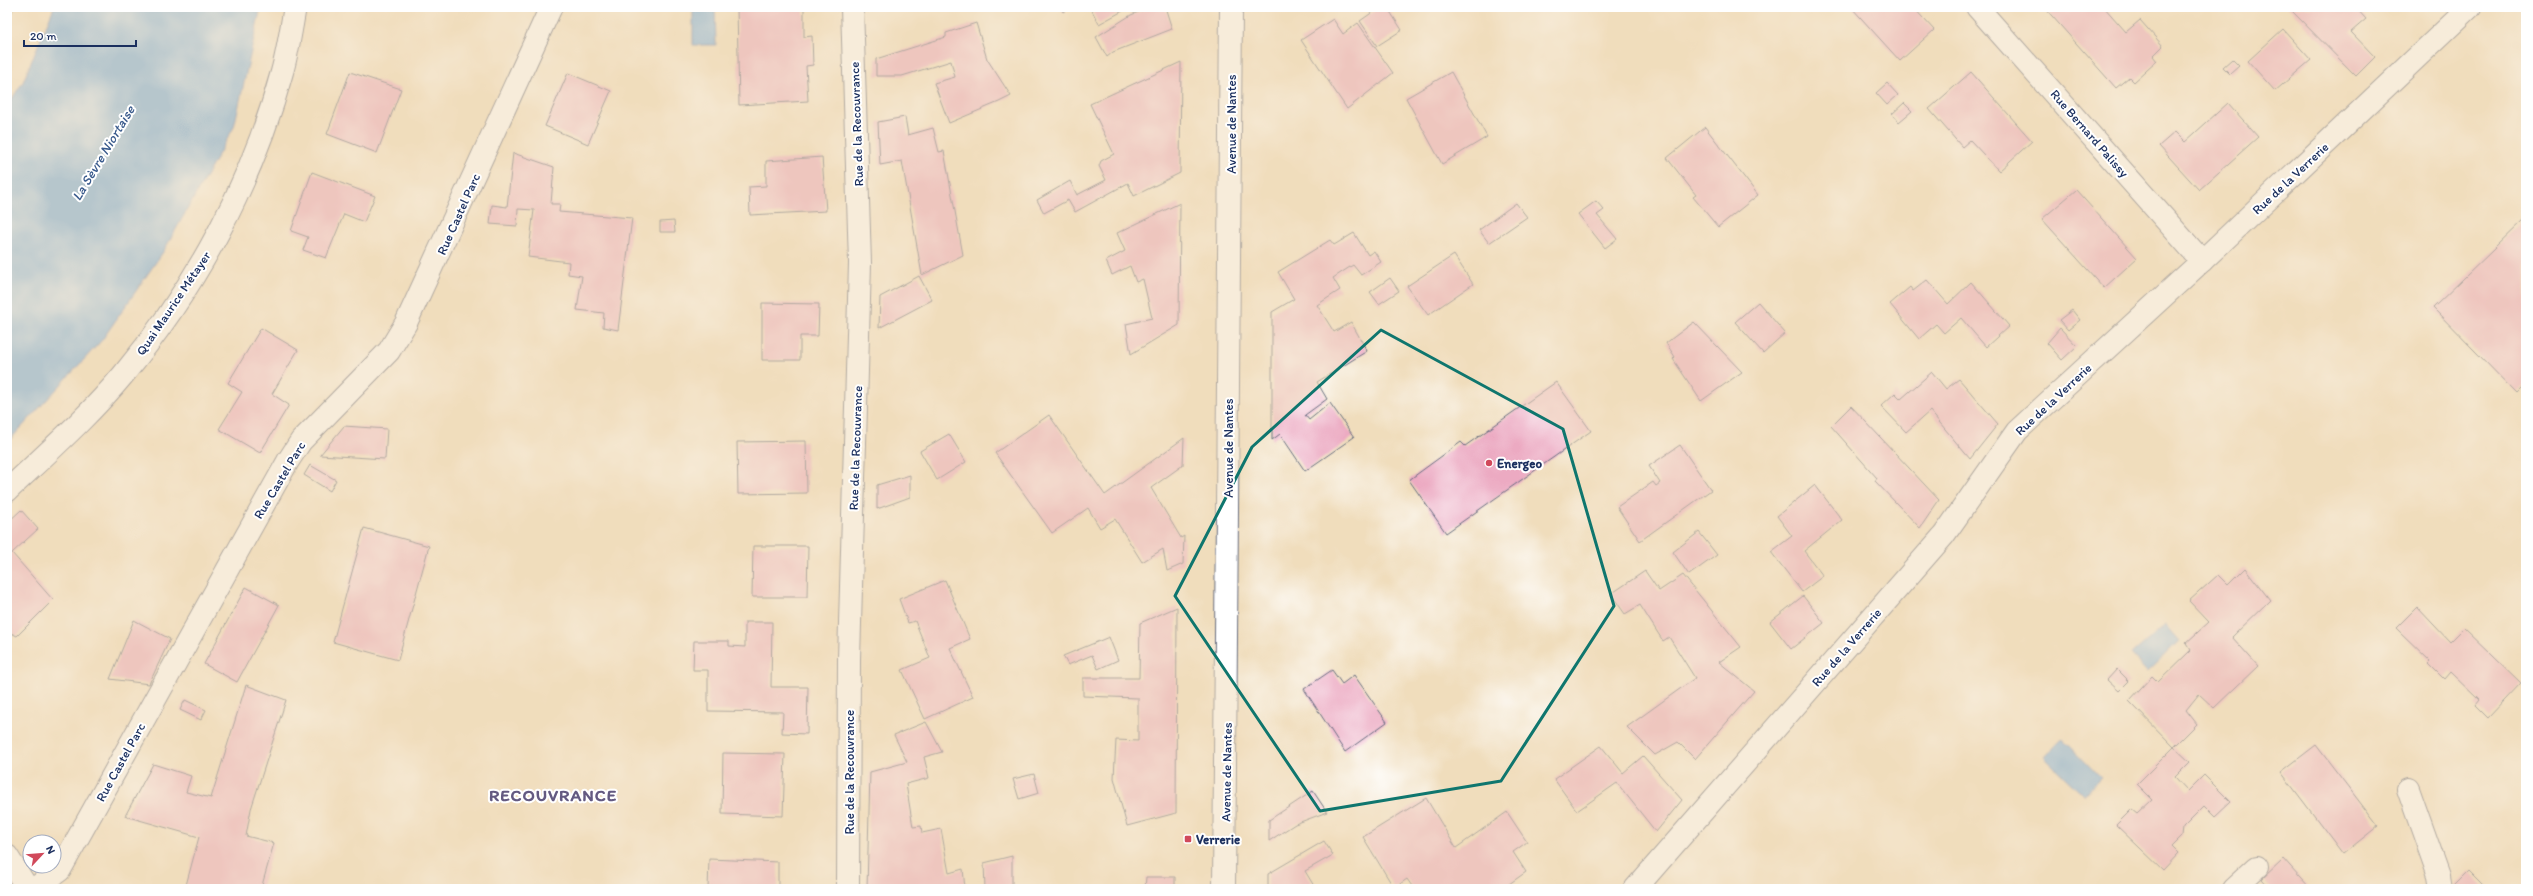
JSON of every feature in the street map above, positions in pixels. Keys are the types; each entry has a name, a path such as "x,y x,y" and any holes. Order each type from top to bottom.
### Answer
{"street":[{"name":"Quai Maurice Métayer","path":"7,491 72,429 122,376 194,277 230,210 263,132 282,72 295,7"},
{"name":"Rue Castel Parc","path":"34,889 60,870 288,461 301,441 389,351 406,323 551,7"},
{"name":"Rue de la Recouvrance","path":"848,889 849,660 860,263 852,7"},
{"name":"Avenue de Nantes","path":"1224,889 1231,7"},
{"name":"Rue Bernard Palissy","path":"1976,7 2202,261"},
{"name":"Rue de la Verrerie","path":"1635,889 1944,535 2017,432 2202,261 2470,7"},
{"path":"2408,789 2439,876 2441,889"},
{"path":"7,856 28,889"},
{"path":"2233,889 2257,867"}],"highlighted area":[{"path":"1381,330 1563,429 1614,606 1501,781 1320,811 1175,596 1252,447"}],"green space":[{"path":"7,7 15,7 7,24"}],"water":[{"name":"La Sèvre Niortaise","path":"54,7 261,7 234,127 163,252 102,340 7,443 7,106 23,82"},
{"path":"693,7 715,7 716,45 693,45"},
{"path":"2165,625 2179,641 2147,672 2131,655"},
{"path":"2062,738 2101,778 2083,795 2044,757"}],"building":[{"path":"737,7 804,7 804,37 812,36 813,65 806,66 808,101 739,105"},
{"path":"1060,7 1070,7 1063,12"},
{"path":"1090,7 1130,7 1099,24"},
{"path":"1151,7 1165,7 1172,29 1113,52 1107,57 1096,37 1131,15"},
{"path":"1380,7 1387,7 1402,30 1377,46 1360,21"},
{"path":"1851,7 1913,7 1934,30 1900,61"},
{"path":"2044,7 2104,7 2126,32 2140,20 2163,46 2153,56 2157,61 2134,82 2129,77 2116,88"},
{"path":"2288,7 2355,7 2366,19 2351,32 2375,57 2356,76"},
{"path":"1333,19 1343,34 1358,23 1393,73 1347,109 1301,40"},
{"path":"976,23 987,59 1011,96 949,123 934,83 955,77 951,61 902,76 876,76 876,59 946,37 946,33"},
{"path":"2283,29 2311,60 2275,91 2248,61"},
{"path":"2232,59 2239,66 2230,74 2223,67"},
{"path":"1181,62 1180,173 1134,196 1128,183 1075,212 1068,200 1044,213 1037,200 1070,181 1077,195 1106,180 1099,166 1101,161 1114,154 1090,104"},
{"path":"350,72 401,89 377,153 327,134"},
{"path":"1451,72 1487,137 1442,164 1406,98"},
{"path":"1971,72 2032,141 1999,171 1970,140 1962,147 1929,109"},
{"path":"568,73 611,91 588,144 545,126"},
{"path":"1887,83 1898,95 1887,105 1876,93"},
{"path":"1904,103 1912,111 1899,122 1892,114"},
{"path":"2228,103 2258,137 2199,190 2159,146 2175,132 2185,142"},
{"path":"905,117 908,135 933,128 939,152 944,151 963,255 922,275 902,161 880,165 878,122"},
{"path":"1705,127 1758,195 1718,227 1693,197 1696,195 1667,158"},
{"path":"513,153 554,167 551,204 560,204 559,212 632,218 618,330 603,327 604,313 577,310 582,276 568,274 569,262 528,257 534,210 518,209 517,226 490,224 492,205 507,207"},
{"path":"822,157 826,211 750,215 749,187 766,186 766,161"},
{"path":"312,172 375,196 364,222 344,214 326,258 303,250 308,237 291,231"},
{"path":"2076,190 2137,258 2104,288 2042,219"},
{"path":"1596,201 1604,210 1597,215 1617,239 1605,248 1578,214"},
{"path":"1180,203 1179,325 1131,354 1126,324 1152,318 1143,279 1136,282 1130,266 1112,275 1106,261 1125,251 1117,233"},
{"path":"1516,203 1527,217 1489,243 1479,230"},
{"path":"2526,218 2526,383 2516,393 2433,308"},
{"path":"674,221 675,232 660,232 660,222"},
{"path":"1354,233 1368,255 1374,251 1381,262 1361,275 1353,265 1333,278 1340,290 1317,305 1334,332 1351,322 1367,351 1317,382 1327,399 1305,415 1309,420 1330,403 1354,437 1305,471 1280,434 1272,440 1272,312 1294,299 1278,272 1330,240 1334,245"},
{"path":"1454,255 1473,284 1428,315 1407,286"},
{"path":"919,276 932,300 879,328 880,297"},
{"path":"1390,278 1399,291 1379,304 1370,292"},
{"path":"1927,280 1948,304 1971,282 2009,326 1986,347 1961,318 1944,333 1936,324 1919,339 1890,304 1910,287 1913,291"},
{"path":"1758,302 1785,333 1763,353 1735,322"},
{"path":"762,303 819,304 818,336 800,336 800,360 762,360"},
{"path":"2072,310 2080,320 2068,330 2059,320"},
{"path":"1694,322 1742,372 1701,401 1673,359 1675,357 1666,343"},
{"path":"261,328 298,350 272,394 289,405 260,453 219,429 242,392 228,383"},
{"path":"2060,328 2077,346 2062,360 2047,343"},
{"path":"1932,372 1946,389 1959,379 1998,424 1970,459 1930,411 1906,432 1881,406 1895,393 1901,399"},
{"name":"Energeo","path":"1556,382 1591,431 1446,533 1409,480 1461,442 1465,446"},
{"path":"1851,406 1939,500 1920,528 1875,481 1877,478 1831,426"},
{"path":"1049,415 1105,495 1184,438 1183,465 1151,488 1181,538 1184,536 1183,564 1167,571 1163,549 1142,562 1115,519 1100,528 1088,508 1052,533 995,453"},
{"path":"344,426 387,429 385,459 320,455"},
{"path":"949,434 966,462 937,480 920,451"},
{"path":"806,441 807,493 738,494 737,442"},
{"path":"1680,445 1711,490 1640,541 1617,507 1653,482 1656,486 1660,483 1649,466"},
{"path":"310,465 336,480 330,491 304,475"},
{"path":"910,475 910,497 877,509 877,485"},
{"path":"1815,485 1842,520 1804,551 1823,576 1802,592 1771,552 1792,536 1777,516"},
{"path":"21,510 38,529 12,553 53,600 17,636 7,631 7,523"},
{"path":"364,528 429,546 398,660 333,642"},
{"path":"1699,532 1717,555 1689,575 1673,552"},
{"path":"753,546 808,546 807,597 752,597"},
{"path":"2245,568 2270,600 2232,637 2258,666 2214,708 2199,694 2186,710 2197,724 2174,747 2129,701 2152,676 2158,682 2191,650 2186,643 2209,622 2189,601 2218,575 2228,585"},
{"path":"1645,571 1659,591 1683,575 1741,647 1719,662 1754,691 1695,759 1678,742 1655,755 1627,727 1695,678 1669,637 1663,641 1640,605 1625,614 1611,594"},
{"path":"945,580 970,639 950,648 973,697 925,719 902,670 930,658 915,621 908,623 899,599"},
{"path":"246,587 279,605 237,682 204,664"},
{"path":"1803,596 1824,623 1791,649 1770,622"},
{"path":"1177,607 1176,813 1127,826 1114,778 1116,740 1138,741 1138,698 1083,696 1083,678 1139,678 1140,623"},
{"path":"2417,607 2450,642 2464,628 2521,683 2488,718 2475,705 2479,700 2450,672 2444,679 2429,664 2431,662 2396,628"},
{"path":"134,620 170,639 149,684 110,679"},
{"path":"745,622 772,622 771,687 808,687 807,734 782,733 783,712 708,711 708,670 693,670 694,641 729,641 729,646 745,647"},
{"path":"1109,637 1118,660 1098,669 1092,655 1068,665 1063,656"},
{"path":"2117,669 2129,681 2119,691 2107,680"},
{"path":"1332,670 1342,684 1354,675 1387,722 1345,752 1304,689"},
{"path":"246,685 286,700 251,809 246,836 274,843 261,889 185,889 199,837 125,816 153,764 191,776 186,792 211,798"},
{"path":"185,700 206,710 201,720 180,710"},
{"path":"926,722 942,752 924,757 929,778 906,784 913,827 921,826 922,833 941,829 949,873 963,869 965,889 867,889 870,772 907,762 894,735"},
{"path":"2316,745 2378,826 2343,854 2281,772"},
{"path":"1601,746 1623,773 1643,756 1682,800 1656,832 1617,783 1577,811 1554,779"},
{"path":"2174,747 2190,762 2175,777 2188,791 2204,775 2231,802 2215,817 2204,806 2183,827 2182,836 2172,846 2179,853 2163,870 2116,825 2132,809 2137,813 2152,799 2137,784"},
{"path":"723,753 785,754 783,816 722,814"},
{"path":"1034,774 1039,793 1019,799 1013,779"},
{"path":"1313,791 1327,812 1295,824 1269,841 1269,820"},
{"path":"1426,798 1456,848 1507,812 1527,842 1513,852 1526,872 1502,889 1414,889 1407,879 1394,888 1363,837"},
{"path":"1324,841 1333,855 1305,871 1314,886 1309,889 1268,889 1268,874"},
{"path":"1012,856 1012,889 985,889 984,863"},
{"path":"709,859 778,862 778,889 708,889"},
{"path":"2283,859 2310,889 2271,889 2262,879"},
{"path":"2468,870 2486,888 2485,889 2456,889 2453,885"},
{"path":"1146,877 1175,877 1175,889 1145,889"}],"place":[{"name":"Energeo","path":"1489,463"},
{"name":"Verrerie","path":"1188,839"}],"district":[{"name":"RECOUVRANCE","path":"553,795"}]}
